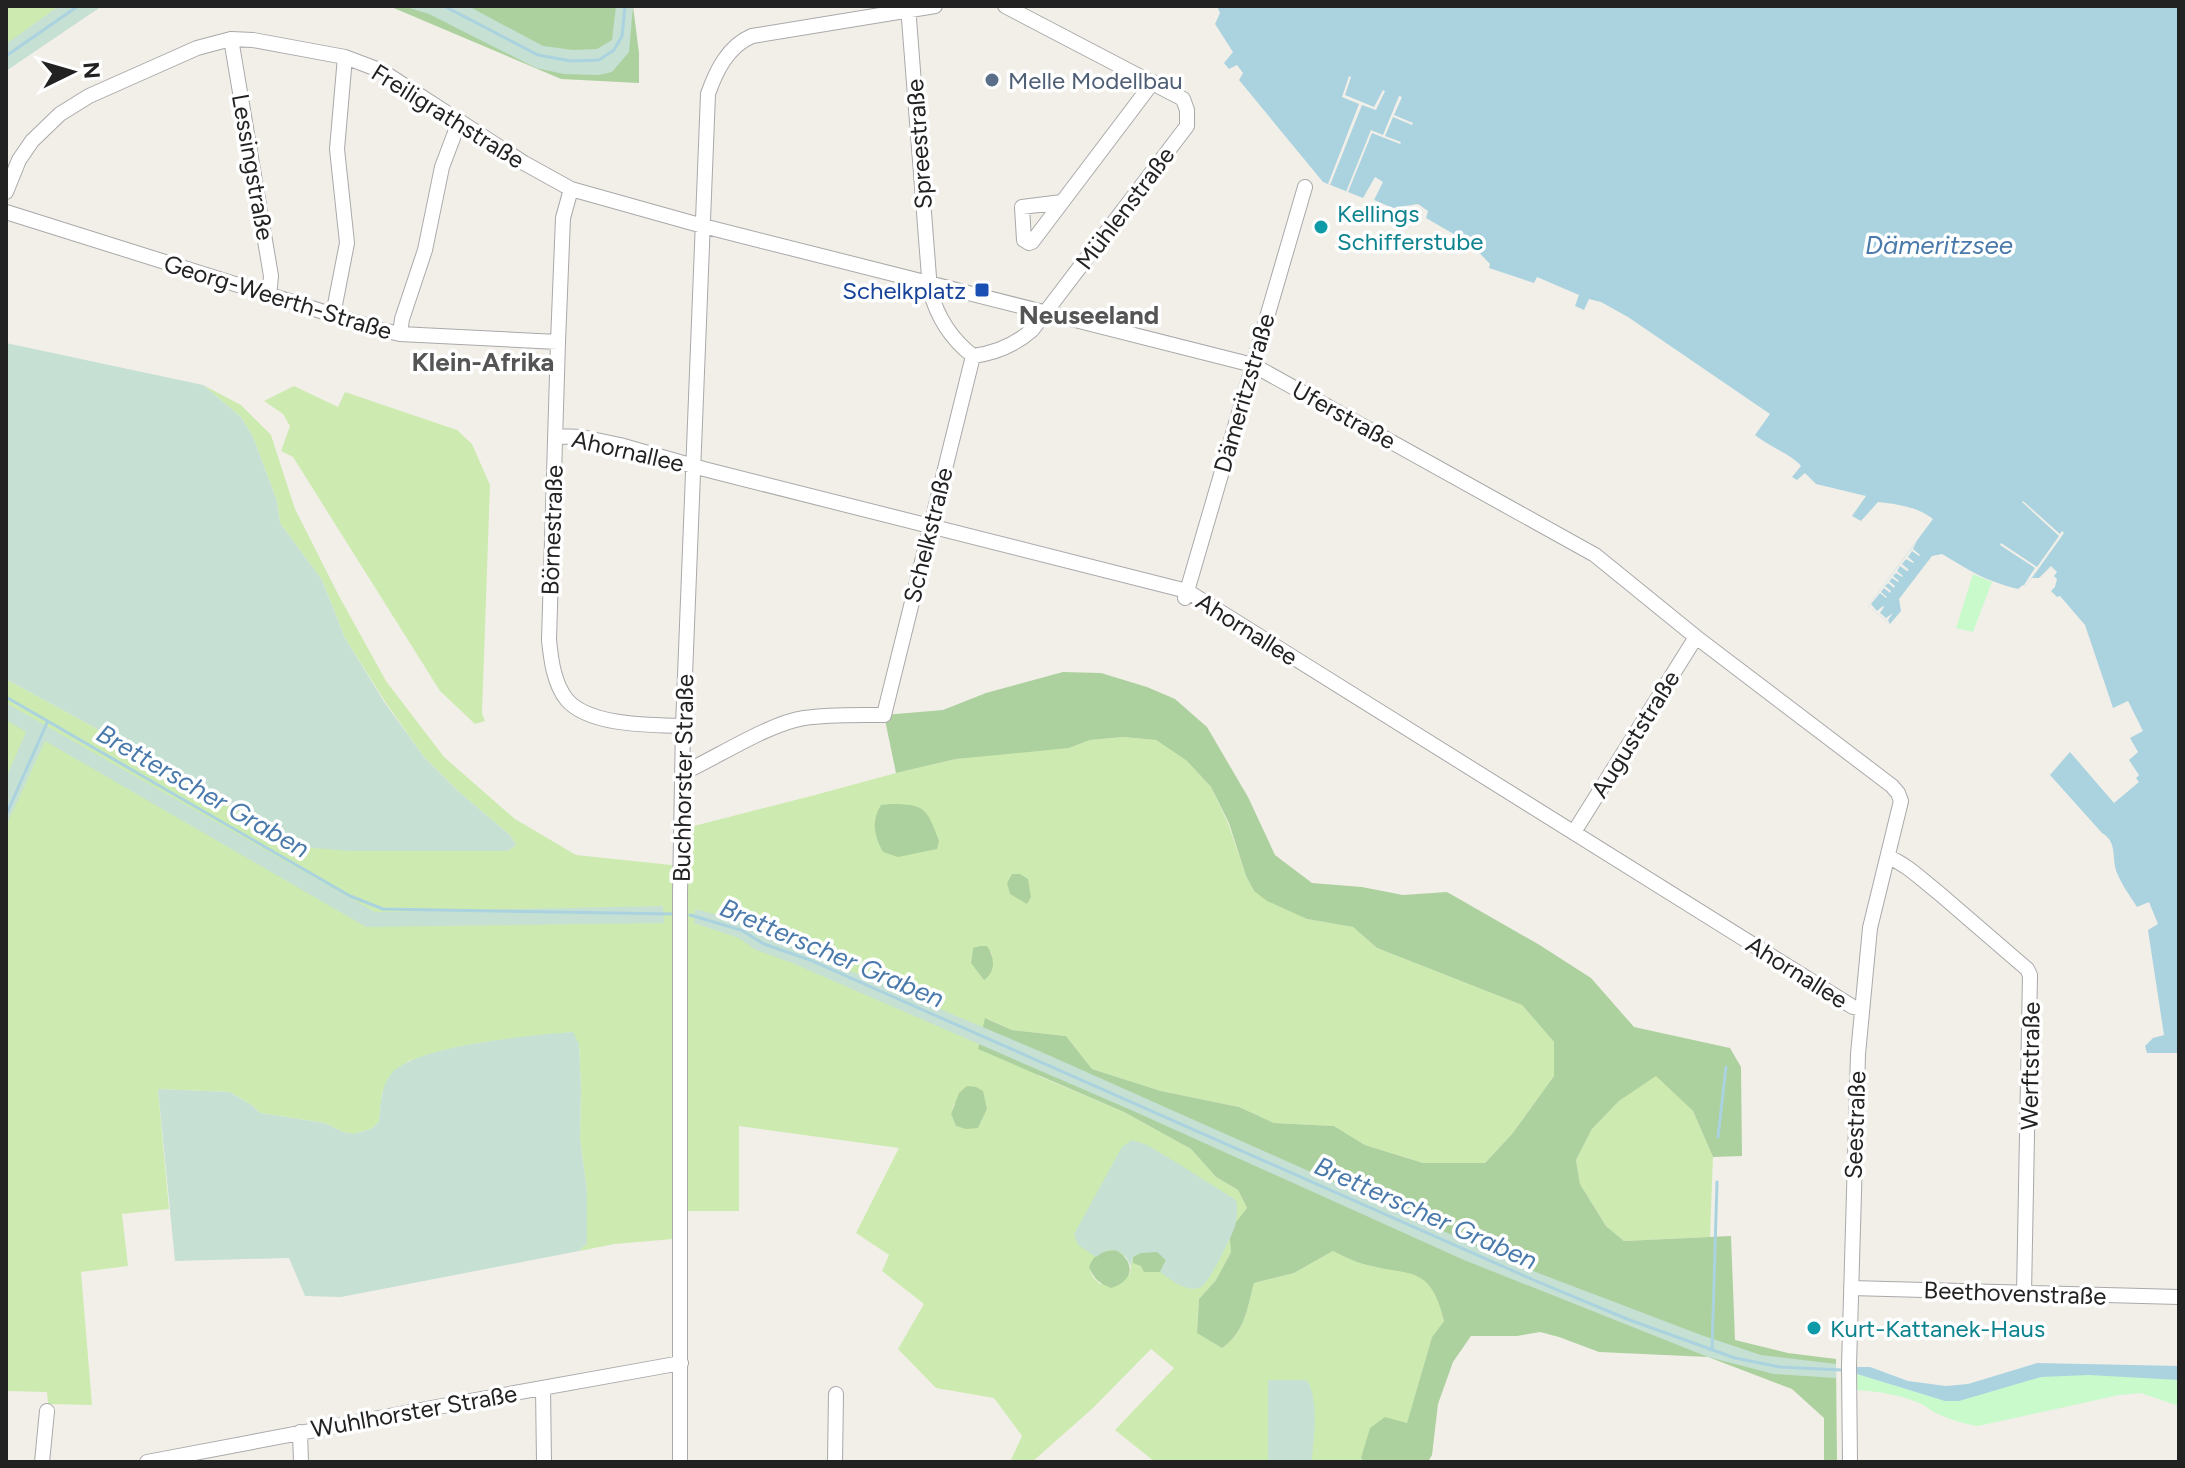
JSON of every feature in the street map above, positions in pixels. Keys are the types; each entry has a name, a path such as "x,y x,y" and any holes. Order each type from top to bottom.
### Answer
{"street":[{"path":"909,8 935,6"},
{"path":"1005,6 1153,82 1062,202"},
{"name":"Buchhorster Straße","path":"680,1462 682,769 708,94 715,74 742,40 909,8"},
{"name":"Spreestraße","path":"909,8 929,282"},
{"name":"Freiligrathstraße","path":"6,192 19,160 32,141 60,114 89,96 197,48 231,39 253,40 345,57 382,71 524,163 571,189 703,226"},
{"name":"Lessingstraße","path":"231,39 271,276 269,296"},
{"path":"333,315 347,243 337,149 345,57"},
{"name":"Mühlenstraße","path":"1046,312 1187,126 1183,99 1153,82"},
{"path":"400,334 425,250 442,167 459,122"},
{"name":"Dämeritzstraße","path":"1186,595 1305,187"},
{"name":"Börnestraße","path":"571,189 563,218 549,640 551,658 558,684 568,702 583,711 633,725 683,726"},
{"name":"Georg-Weerth-Straße","path":"6,212 269,296 400,334 558,342"},
{"name":"Uferstraße","path":"703,226 1253,365 1595,555 1898,793"},
{"path":"929,282 936,309 946,329 973,356 1013,345 1032,330 1046,312"},
{"name":"Schelkstraße","path":"682,769 693,768 782,724 802,718 884,715 973,356"},
{"name":"Ahornallee","path":"555,436 582,437 607,443 1186,595 1853,1007 1862,1009"},
{"name":"Auguststraße","path":"1574,832 1696,637"},
{"name":"Seestraße","path":"1850,1462 1849,1366 1858,1054 1870,928 1900,812 1898,793"},
{"name":"Werftstraße","path":"1888,857 1900,862 1936,891 2017,960 2030,975 2024,1294"},
{"name":"Beethovenstraße","path":"1851,1288 2179,1297"},
{"name":"Wuhlhorster Straße","path":"147,1462 681,1363"},
{"path":"543,1388 544,1462"},
{"path":"835,1462 836,1394"},
{"path":"42,1462 47,1411"},
{"path":"300,1432 301,1462"}],"green space":[{"path":"6,6 88,6 6,67"},
{"path":"59,6 102,6 6,71 6,44"},
{"path":"389,6 633,6 639,83 561,79"},
{"path":"403,6 468,6 543,46 573,50 597,49 612,40 616,6 633,6 629,52 612,72 599,75 564,74 536,68 429,14"},
{"path":"6,343 203,385 241,417 253,437 277,501 280,523 322,580 345,638 385,703 424,757 510,835 516,845 508,851 350,851 313,848 282,838 174,771 6,679"},
{"path":"203,385 241,405 271,435 295,509 339,596 386,681 444,757 515,819 576,855 681,866 686,828 956,759 1069,748 1090,740 1123,737 1156,740 1187,761 1211,787 1254,891 1307,919 1353,927 1377,948 1522,1005 1554,1042 1554,1076 1512,1134 1485,1163 1423,1163 1365,1145 1334,1126 1274,1123 1239,1107 1161,1091 1092,1069 1066,1036 1012,1030 986,1018 1039,1076 1124,1112 1191,1149 1216,1177 1238,1190 1247,1208 1230,1231 1231,1252 1216,1280 1199,1299 1197,1332 1222,1348 1240,1327 1254,1283 1294,1273 1333,1251 1363,1264 1406,1272 1425,1280 1432,1289 1444,1321 1432,1337 1407,1424 1361,1458 1364,1462 1155,1462 1115,1430 1174,1368 1151,1349 1093,1408 1032,1462 1010,1462 1022,1436 994,1398 936,1388 898,1349 924,1304 882,1271 889,1255 856,1233 899,1148 739,1126 739,1211 674,1211 673,1239 579,1251 587,1243 587,1191 580,1139 579,1045 572,1032 472,1044 408,1061 382,1092 379,1122 371,1129 353,1134 325,1123 260,1113 230,1092 158,1089 169,1209 122,1214 128,1266 81,1272 92,1405 48,1404 47,1392 6,1391 6,679 174,771 282,838 350,851 508,851 516,845 510,835 424,757 386,703 345,638 322,580 280,523 277,501 253,437 241,417","holes":["973,948 992,953 992,961 971,963","954,1104 987,1109 978,1128 956,1126 951,1114","1126,1255 1131,1266 1130,1273 1100,1284 1089,1267"]},
{"path":"294,386 338,407 345,392 457,430 472,444 490,485 482,713 485,721 475,724 440,691 293,457 281,451 290,426 283,414 264,401"},
{"path":"1973,574 1992,582 1973,632 1956,628"},
{"path":"1063,672 1101,673 1175,699 1207,727 1248,797 1275,855 1312,883 1362,887 1403,895 1447,892 1591,978 1634,1027 1730,1048 1741,1067 1742,1156 1713,1157 1693,1111 1656,1076 1619,1101 1592,1129 1576,1160 1580,1184 1606,1226 1624,1241 1731,1236 1735,1340 1788,1353 1836,1359 1837,1462 1824,1462 1824,1418 1792,1389 1708,1357 1599,1352 1540,1332 1517,1336 1471,1336 1453,1362 1438,1404 1432,1455 1428,1462 1364,1462 1361,1458 1370,1428 1385,1417 1407,1423 1432,1337 1444,1321 1432,1289 1425,1281 1406,1272 1359,1263 1333,1251 1294,1273 1254,1283 1240,1327 1222,1348 1197,1333 1199,1299 1216,1280 1231,1252 1229,1231 1247,1208 1238,1190 1216,1177 1191,1149 1124,1112 978,1049 985,1018 1012,1030 1066,1036 1092,1069 1161,1091 1239,1107 1274,1123 1334,1126 1365,1145 1423,1163 1485,1163 1512,1134 1554,1076 1554,1042 1522,1005 1377,948 1353,927 1307,919 1267,901 1254,891 1246,876 1229,823 1211,787 1187,761 1156,740 1123,737 1090,740 1069,748 956,759 896,773 884,715 943,710 986,693"},
{"name":"Bretterscher Graben","path":"6,703 375,912 663,906 664,923 366,927 45,741 6,826 6,778 26,732 6,720"},
{"path":"881,805 912,805 924,810 939,841 937,849 898,857 883,852 877,840 876,817"},
{"path":"1012,874 1028,879 1031,897 1027,904 1010,894 1007,883"},
{"path":"695,909 748,923 768,936 1046,1054 1533,1271 1761,1355 1836,1364 1836,1378 1774,1374 1708,1357 1464,1260 1131,1110 754,949 739,938 694,923"},
{"path":"987,946 993,959 991,973 984,980 971,963 973,948"},
{"path":"573,1032 579,1044 580,1139 587,1191 587,1243 579,1251 341,1297 305,1296 289,1258 175,1261 158,1089 230,1092 260,1113 325,1123 353,1134 371,1129 379,1122 385,1085 391,1074 404,1064 476,1043"},
{"path":"1656,1075 1693,1111 1713,1157 1710,1237 1624,1241 1606,1226 1580,1184 1576,1160 1592,1129 1619,1101"},
{"path":"967,1086 983,1091 987,1109 978,1128 956,1126 951,1114 959,1093"},
{"path":"1132,1140 1147,1145 1236,1200 1237,1216 1233,1231 1201,1287 1190,1289 1160,1272 1166,1260 1157,1252 1140,1253 1133,1257 1131,1266 1125,1256 1116,1251 1107,1251 1096,1257 1078,1245 1074,1234 1122,1147"},
{"path":"1116,1250 1127,1260 1130,1271 1124,1281 1111,1288 1097,1280 1089,1267 1100,1254"},
{"path":"1157,1251 1166,1260 1160,1272 1144,1272 1141,1266 1133,1263 1133,1257 1140,1253"},
{"path":"1857,1374 1945,1401 1959,1401 2043,1377 2094,1375 2179,1380 2179,1406 2141,1393 2119,1395 1978,1426 1946,1417 1904,1397 1857,1390"},
{"path":"1268,1380 1307,1380 1315,1409 1312,1462 1268,1462"}],"water":[{"name":"Dämeritzsee","path":"1217,6 2179,6 2179,1053 2147,1053 2145,1046 2153,1038 2164,1035 2148,930 2158,924 2149,902 2137,907 2117,873 2110,841 2050,775 2070,752 2114,803 2139,782 2136,778 2139,775 2129,760 2138,752 2130,738 2143,731 2128,701 2113,708 2085,625 2060,596 2051,591 2055,587 2057,579 2054,576 2057,572 2051,566 2039,578 2032,578 2026,586 2018,589 1978,575 1942,554 1932,556 1899,599 1901,611 1890,624 1868,606 1933,519 1914,509 1878,502 1861,521 1852,516 1866,496 1816,484 1805,473 1797,480 1792,477 1801,466 1755,435 1770,414 1628,317 1589,299 1584,310 1575,306 1579,295 1537,277 1534,283 1489,268 1490,264 1471,244 1426,218 1428,211 1418,204 1393,208 1374,200 1383,182 1375,177 1363,198 1323,182 1239,80 1243,73 1237,65 1229,69 1224,63 1233,52 1215,24 1220,13"},
{"path":"2037,1363 2179,1366 2179,1380 2089,1375 2041,1377 1959,1401 1945,1401 1857,1374 1857,1367 1870,1367 1908,1381 1946,1386 1968,1384"}],"pier":[{"path":"1349,76 1345,95 1374,107 1385,91 1376,110 1362,105 1330,185 1359,104 1342,97"},
{"path":"1399,96 1402,97 1394,115 1412,125 1393,117 1385,136 1400,144 1372,133 1346,192 1371,130 1383,135"},
{"path":"2023,501 2060,534 2062,531 2064,533 2026,586 2035,568 2001,543 2037,567 2059,536"},
{"path":"1917,541 1913,549 1920,555 1912,551 1908,557 1914,562 1906,559 1902,564 1909,570 1900,566 1897,571 1903,576 1896,573 1893,576 1899,581 1892,578 1889,581 1894,588 1888,583 1885,586 1890,593 1884,588 1881,592 1887,597 1880,593 1871,604 1877,611 1883,606 1880,613 1886,618 1893,613 1888,620 1890,624 1868,606"}],"waterway":[{"path":"6,56 78,6"},
{"path":"444,6 538,55 571,61 599,60 614,50 622,36 625,6"},
{"name":"Bretterscher Graben","path":"6,697 350,896 383,909 672,914"},
{"path":"6,815 47,723"},
{"name":"Bretterscher Graben","path":"690,915 741,930 764,944 810,960 1627,1319 1735,1358 1780,1367 1842,1370"},
{"path":"1718,1137 1726,1067"},
{"path":"1712,1350 1717,1182"}],"place":[{"name":"Melle Modellbau","path":"992,80"},
{"name":"Kellings Schifferstube","path":"1321,227"},
{"name":"Schelkplatz","path":"982,290"},
{"name":"Kurt-Kattanek-Haus","path":"1814,1328"}],"district":[{"name":"Neuseeland","path":"1089,315"},
{"name":"Klein-Afrika","path":"483,362"}]}
